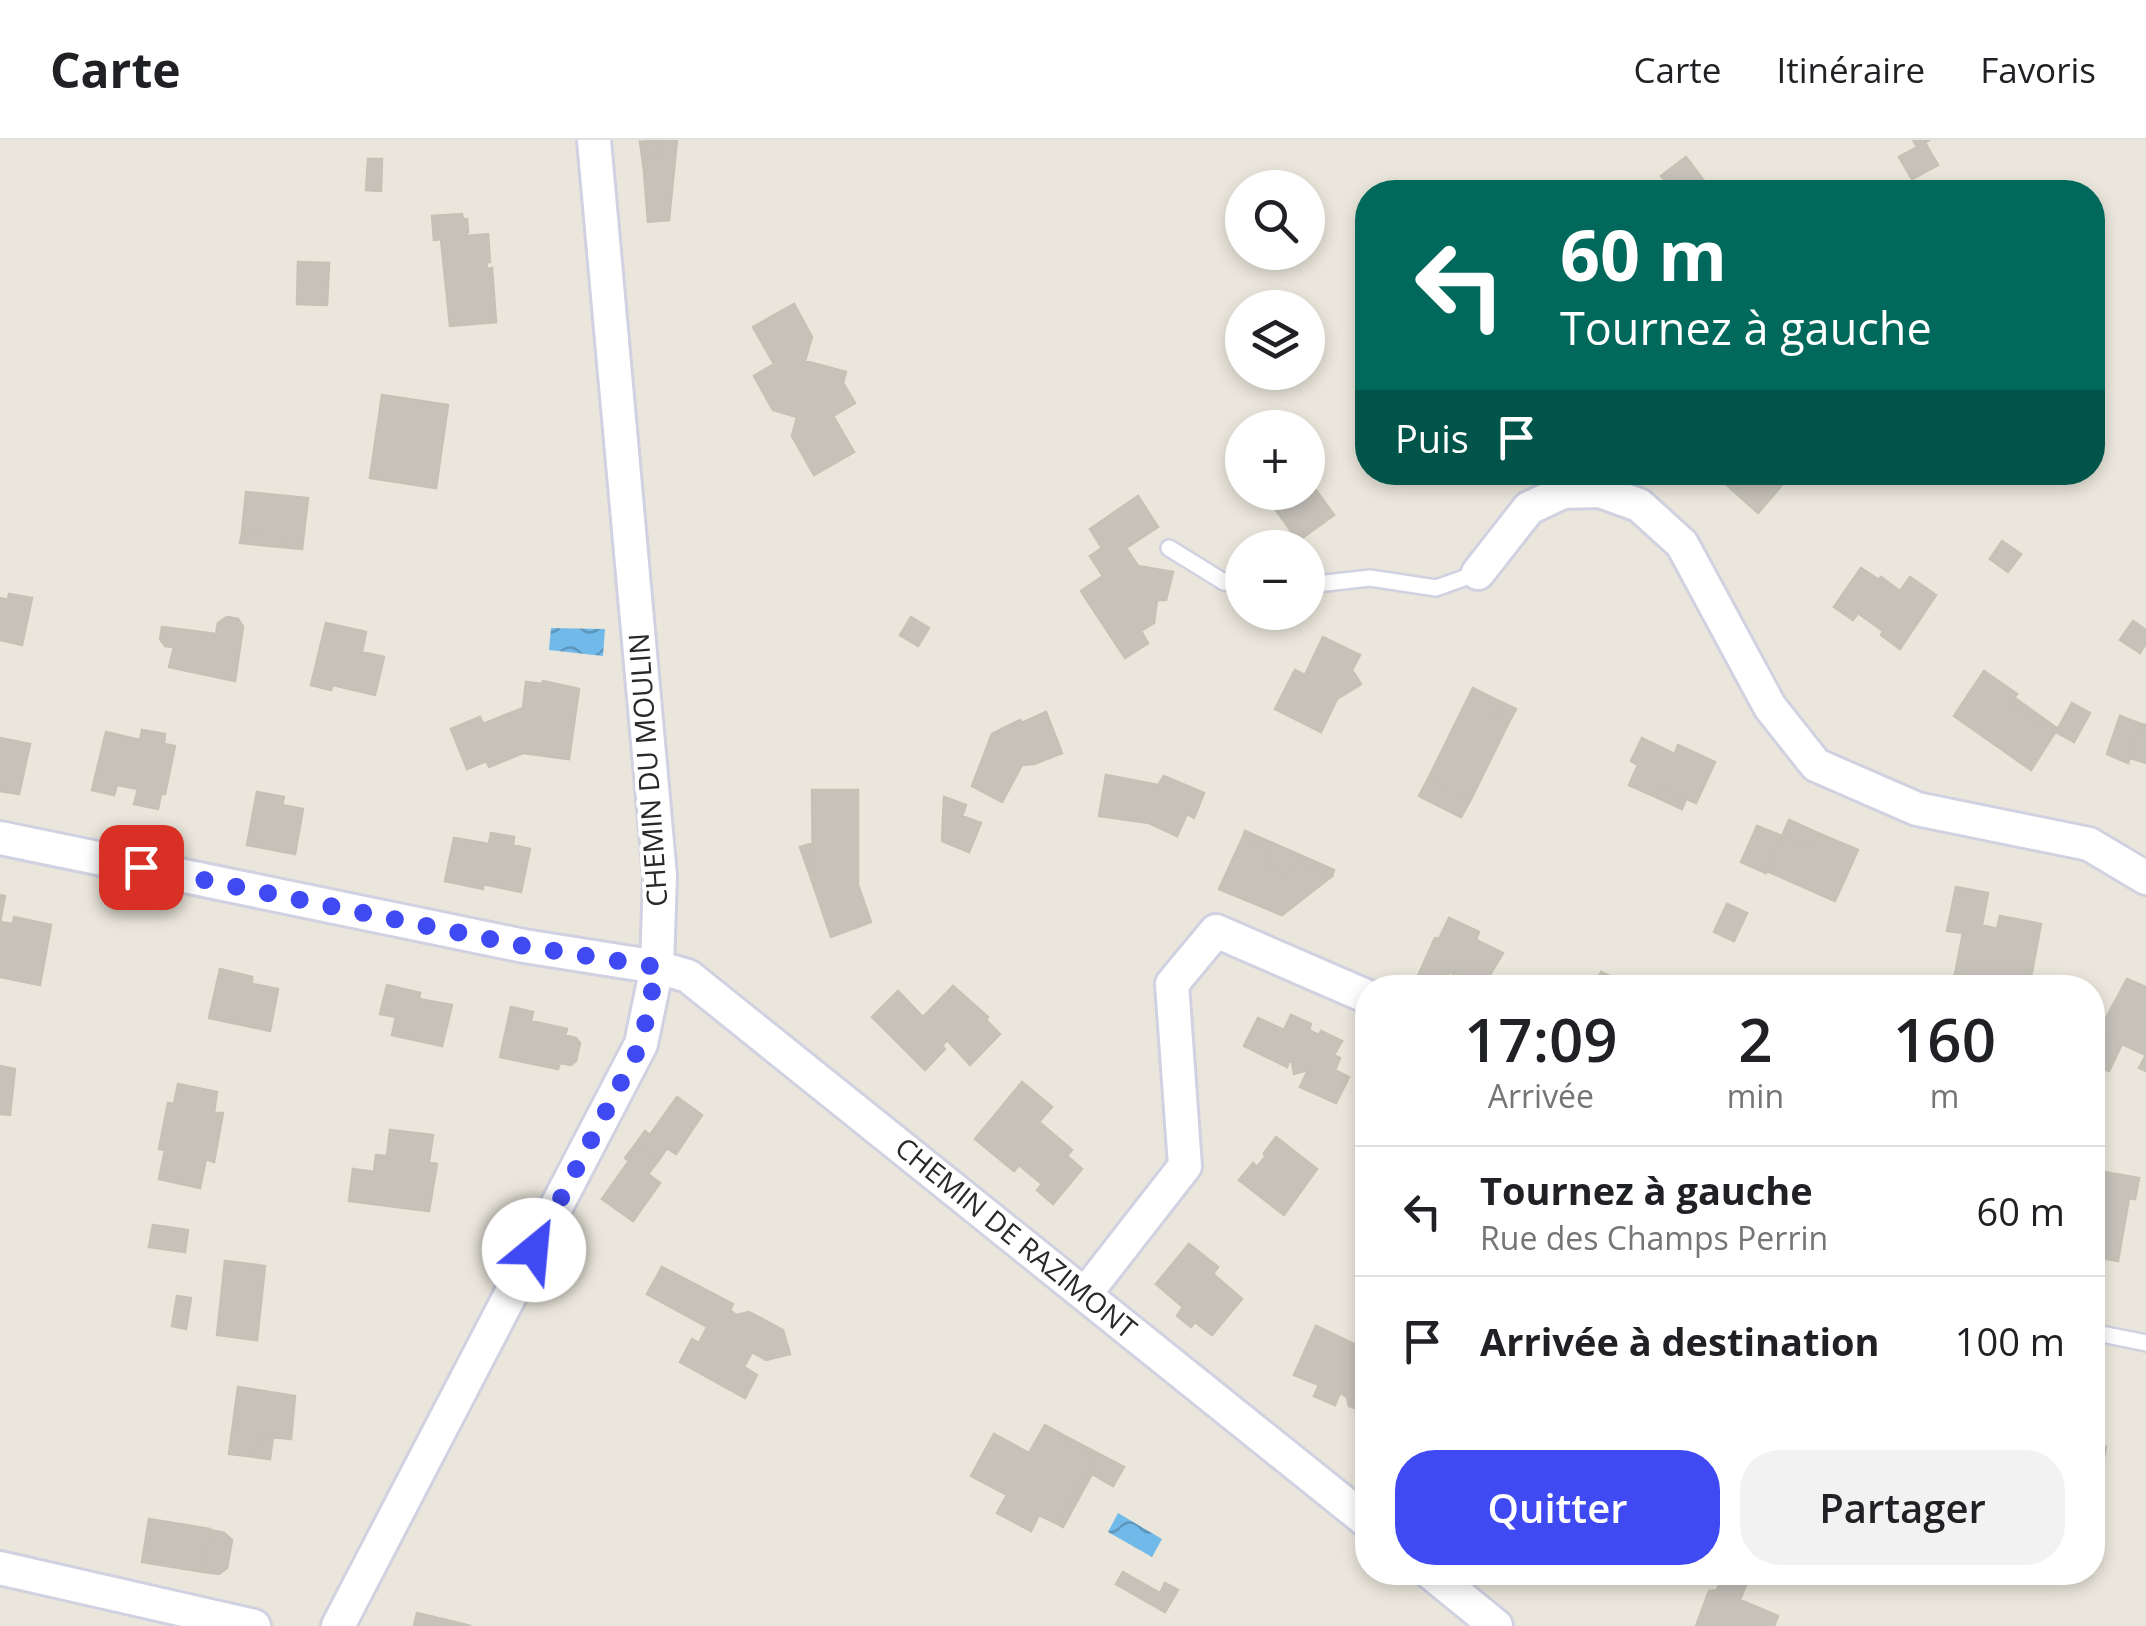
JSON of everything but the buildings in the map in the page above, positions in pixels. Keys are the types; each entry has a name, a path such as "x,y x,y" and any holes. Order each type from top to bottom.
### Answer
{"street":[{"name":"CHEMIN DU MOULIN","path":"338,1626 641,1044 657,967 660,876 594,140"},
{"path":"1478,574 1528,508 1563,492 1600,491 1639,504 1682,544 1770,707 1816,765 1917,810 2088,844 2146,878"},
{"name":"CHEMIN DE RAZIMONT","path":"0,838 688,976 1355,1511"},
{"path":"1086,1293 1185,1166 1172,984 1216,931 1355,991"},
{"path":"0,1568 254,1626"},
{"path":"1446,1585 1496,1626"}],"lane":[{"path":"1168,548 1225,582"},
{"path":"1325,583 1370,578 1436,588 1478,574"},
{"path":"2105,1335 2146,1343"}],"water":[{"path":"551,628 605,629 603,656 549,650"},
{"path":"1118,1513 1162,1539 1152,1557 1108,1532"}],"route":[{"path":"141,867 524,946 657,967 641,1044 534,1250"}]}
